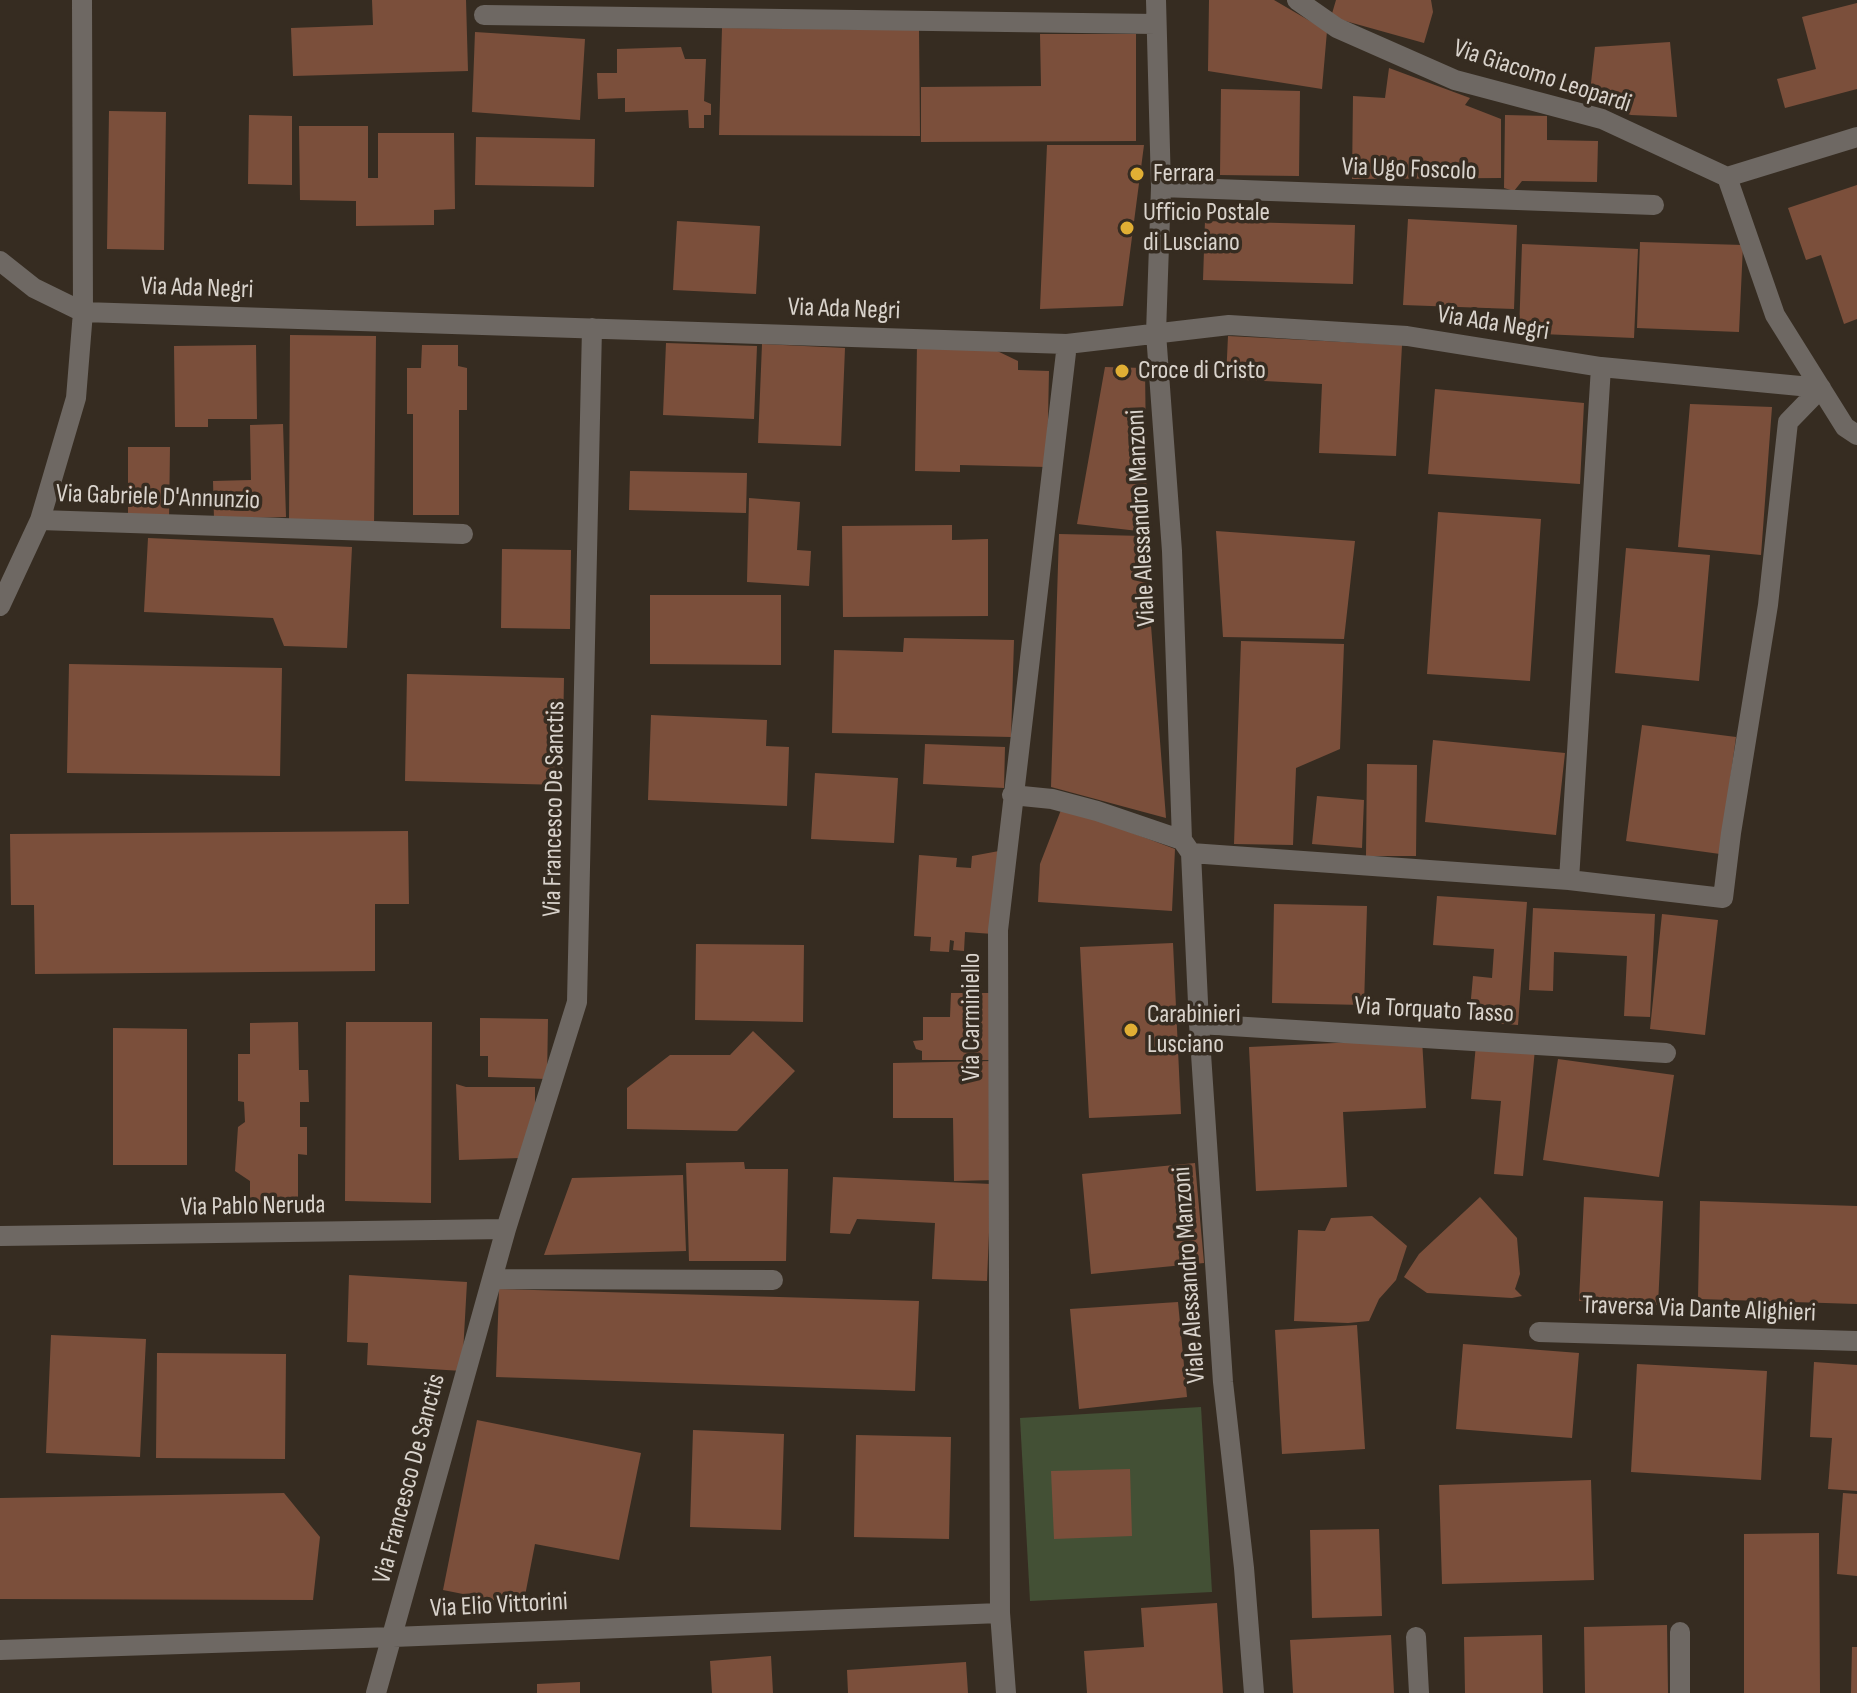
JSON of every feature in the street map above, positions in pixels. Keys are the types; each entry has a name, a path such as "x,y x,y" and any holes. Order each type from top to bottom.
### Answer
{"street":[{"name":"Via Gabriele D'Annunzio","path":"82,0 83,312 76,398 40,520 463,534"},
{"name":"Viale Alessandro Manzoni","path":"1156,0 1161,187 1156,333 1223,1382 1254,1693"},
{"name":"Via Giacomo Leopardi","path":"1297,0 1337,28 1455,80 1602,119 1727,177"},
{"path":"484,15 1156,24"},
{"path":"1857,137 1727,177 1775,315 1845,427 1857,435"},
{"name":"Via Ugo Foscolo","path":"1161,187 1654,205"},
{"path":"0,261 34,288 83,312"},
{"name":"Via Ada Negri","path":"83,312 1067,344 1229,325 1407,336 1601,367 1821,388"},
{"name":"Via Francesco De Sanctis","path":"376,1693 506,1229 577,1002 592,328"},
{"name":"Via Carminiello","path":"1006,1693 1000,1613 998,930 1067,344"},
{"path":"1569,880 1601,367"},
{"path":"1012,795 1052,799 1097,811 1187,847 1569,880 1723,898 1768,605 1788,422 1821,388"},
{"path":"0,606 40,520"},
{"name":"Via Torquato Tasso","path":"1199,1024 1666,1053"},
{"name":"Via Pablo Neruda","path":"0,1236 506,1229"},
{"path":"492,1279 773,1280"},
{"name":"Traversa Via Dante Alighieri","path":"1539,1332 1857,1341"},
{"name":"Via Elio Vittorini","path":"0,1650 1000,1613"},
{"path":"1680,1632 1680,1693"},
{"path":"1416,1637 1419,1693"}],"green space":[{"path":"1201,1407 1212,1592 1030,1601 1020,1418"}],"building":[{"path":"372,0 466,0 468,71 293,76 291,28 373,25"},
{"path":"1209,0 1274,0 1327,31 1322,89 1208,71"},
{"path":"1336,0 1431,0 1433,12 1424,43 1331,17"},
{"path":"1857,3 1857,89 1785,108 1777,79 1816,69 1802,17"},
{"path":"722,28 919,30 920,136 719,135"},
{"path":"475,32 585,39 580,120 472,112"},
{"path":"1040,34 1136,34 1136,141 921,142 921,87 1041,86"},
{"path":"1670,42 1677,117 1631,115 1589,101 1595,47"},
{"path":"681,47 685,59 706,59 704,101 711,104 711,115 704,115 704,128 689,128 688,110 625,112 625,98 598,99 597,73 617,73 617,49"},
{"path":"1389,68 1470,98 1465,105 1501,119 1501,178 1352,179 1353,96 1385,98"},
{"path":"1221,89 1300,91 1299,176 1220,175"},
{"path":"109,111 166,112 164,250 107,249"},
{"path":"249,115 292,116 292,185 248,184"},
{"path":"1505,115 1547,116 1547,140 1598,141 1597,182 1522,181 1514,191 1504,188"},
{"path":"299,126 368,126 368,178 378,178 378,133 454,133 455,209 434,210 434,225 356,226 356,201 300,200"},
{"path":"476,137 595,139 594,187 475,185"},
{"path":"1047,145 1144,145 1123,306 1040,309"},
{"path":"1857,185 1857,319 1844,324 1821,255 1806,260 1788,208"},
{"path":"1408,219 1517,225 1514,309 1403,305"},
{"path":"677,221 760,226 756,294 673,290"},
{"path":"1205,221 1355,225 1353,284 1203,280"},
{"path":"1640,242 1743,245 1739,332 1637,328"},
{"path":"1522,244 1638,249 1634,338 1519,333"},
{"path":"290,335 376,336 374,526 289,524"},
{"path":"1228,336 1402,345 1396,456 1319,453 1322,384 1226,379"},
{"path":"666,343 757,346 754,419 663,415"},
{"path":"762,344 845,348 841,446 758,443"},
{"path":"256,345 257,419 208,419 208,427 175,427 174,346"},
{"path":"422,345 458,345 458,366 467,368 467,410 459,410 459,515 413,515 413,414 407,414 407,368 421,368"},
{"path":"917,345 993,349 1018,361 1018,370 1049,371 1047,467 960,465 960,472 915,471"},
{"path":"1105,367 1145,368 1147,532 1077,524"},
{"path":"1435,389 1584,403 1580,484 1428,474"},
{"path":"1690,404 1772,407 1761,555 1678,547"},
{"path":"283,424 286,517 214,519 213,481 251,480 250,425"},
{"path":"128,447 170,447 169,520 128,519"},
{"path":"630,471 747,473 746,513 629,510"},
{"path":"749,498 800,502 797,550 811,551 809,586 747,582"},
{"path":"1438,512 1541,519 1530,681 1427,674"},
{"path":"952,525 952,540 988,539 988,616 843,617 842,526"},
{"path":"1216,531 1355,541 1344,639 1223,637"},
{"path":"1059,534 1144,536 1166,818 1051,787"},
{"path":"148,538 352,547 347,648 284,646 273,618 144,612"},
{"path":"1626,548 1710,555 1699,681 1615,673"},
{"path":"502,549 571,550 570,629 501,628"},
{"path":"650,595 781,595 781,665 650,664"},
{"path":"904,638 1014,640 1011,737 832,733 834,650 903,652"},
{"path":"1241,641 1344,644 1340,749 1296,768 1293,845 1234,844"},
{"path":"69,664 282,668 280,776 67,773"},
{"path":"407,674 564,678 562,785 405,781"},
{"path":"651,715 767,720 766,746 789,747 787,806 648,800"},
{"path":"1642,725 1736,737 1720,854 1626,841"},
{"path":"1433,740 1565,753 1556,835 1425,822"},
{"path":"925,744 1005,747 1004,788 923,784"},
{"path":"1367,764 1417,765 1416,856 1366,856"},
{"path":"815,773 898,778 894,843 811,839"},
{"path":"1317,796 1364,800 1362,848 1312,844"},
{"path":"1061,810 1074,811 1175,849 1172,911 1038,902 1040,864"},
{"path":"408,831 409,904 375,904 375,971 35,974 34,905 11,905 10,834"},
{"path":"999,851 993,934 965,932 964,951 953,950 954,941 950,940 949,952 930,951 931,937 914,936 919,855 957,858 956,867 971,868 972,856"},
{"path":"1437,896 1527,902 1518,1025 1469,1021 1473,976 1492,978 1494,949 1433,945"},
{"path":"1274,904 1367,906 1364,1005 1272,1003"},
{"path":"1533,908 1655,914 1650,1017 1624,1016 1627,956 1554,952 1553,991 1529,990"},
{"path":"1662,914 1718,920 1705,1035 1650,1029"},
{"name":"Carabinieri Lusciano","path":"1173,943 1181,1114 1089,1118 1080,947"},
{"path":"696,944 804,945 803,1022 695,1020"},
{"path":"951,993 991,993 991,1060 922,1060 922,1051 916,1049 913,1041 923,1040 923,1017 950,1017"},
{"path":"480,1018 548,1019 547,1079 488,1077 488,1056 480,1056"},
{"path":"298,1022 299,1070 308,1070 309,1102 300,1102 300,1127 307,1127 307,1155 298,1154 298,1202 250,1203 250,1181 235,1171 238,1127 245,1122 244,1102 238,1101 238,1054 250,1054 250,1023"},
{"path":"346,1022 432,1022 431,1203 345,1201"},
{"path":"113,1028 187,1029 187,1165 113,1165"},
{"path":"753,1031 795,1071 737,1131 627,1129 627,1088 670,1055 730,1055"},
{"path":"1422,1039 1426,1108 1343,1112 1347,1187 1256,1191 1249,1047"},
{"path":"1476,1044 1535,1049 1523,1176 1494,1174 1501,1101 1471,1099"},
{"path":"1558,1059 1674,1075 1659,1177 1543,1160"},
{"path":"992,1061 995,1180 954,1181 953,1118 893,1118 893,1063"},
{"path":"456,1084 466,1087 535,1087 535,1120 520,1158 459,1160"},
{"path":"744,1162 745,1169 788,1169 786,1261 689,1261 686,1163"},
{"path":"1195,1163 1204,1263 1091,1274 1082,1174"},
{"path":"683,1175 686,1251 544,1255 572,1178"},
{"path":"833,1177 991,1184 987,1281 932,1279 935,1223 857,1219 850,1234 830,1233"},
{"path":"1480,1197 1517,1238 1520,1274 1515,1289 1522,1296 1427,1293 1404,1277 1419,1254"},
{"path":"1584,1197 1663,1201 1658,1305 1579,1301"},
{"path":"1700,1201 1857,1206 1857,1304 1698,1299"},
{"path":"1372,1216 1407,1246 1396,1280 1379,1299 1369,1321 1294,1321 1298,1230 1325,1231 1331,1218"},
{"path":"349,1275 467,1282 462,1371 367,1365 368,1343 347,1342"},
{"path":"499,1289 919,1301 915,1391 496,1377"},
{"path":"1178,1302 1187,1397 1079,1409 1070,1309"},
{"path":"1357,1325 1365,1449 1282,1454 1275,1330"},
{"path":"51,1335 146,1339 140,1457 46,1453"},
{"path":"1463,1344 1579,1353 1572,1438 1456,1429"},
{"path":"157,1353 286,1354 285,1459 156,1458"},
{"path":"1814,1362 1857,1365 1857,1491 1828,1489 1832,1438 1810,1437"},
{"path":"1637,1364 1767,1371 1761,1480 1631,1472"},
{"path":"477,1420 641,1453 619,1560 535,1544 523,1606 443,1590"},
{"path":"693,1430 784,1434 781,1530 690,1527"},
{"path":"856,1435 951,1437 949,1539 854,1537"},
{"path":"1130,1469 1132,1536 1054,1539 1051,1471"},
{"path":"1591,1480 1594,1580 1442,1584 1439,1485"},
{"path":"284,1493 320,1537 313,1600 0,1599 0,1498"},
{"path":"1843,1493 1857,1494 1857,1576 1837,1574"},
{"path":"1379,1529 1382,1616 1312,1618 1310,1530"},
{"path":"1819,1533 1820,1693 1744,1693 1744,1534"},
{"path":"1217,1603 1223,1693 1087,1693 1084,1651 1144,1647 1141,1608"},
{"path":"1667,1625 1668,1693 1585,1693 1584,1627"},
{"path":"1391,1635 1394,1693 1293,1693 1290,1640"},
{"path":"1542,1635 1543,1693 1465,1693 1464,1637"},
{"path":"1852,1647 1857,1647 1857,1693 1851,1693"},
{"path":"771,1656 773,1693 712,1693 710,1661"},
{"path":"966,1662 968,1693 848,1693 847,1670"},
{"path":"580,1682 580,1693 537,1693 537,1684"}],"place":[{"name":"Ferrara","path":"1137,174"},
{"name":"Ufficio Postale di Lusciano","path":"1127,228"},
{"name":"Croce di Cristo","path":"1122,371"},
{"name":"Carabinieri Lusciano","path":"1131,1030"}]}
